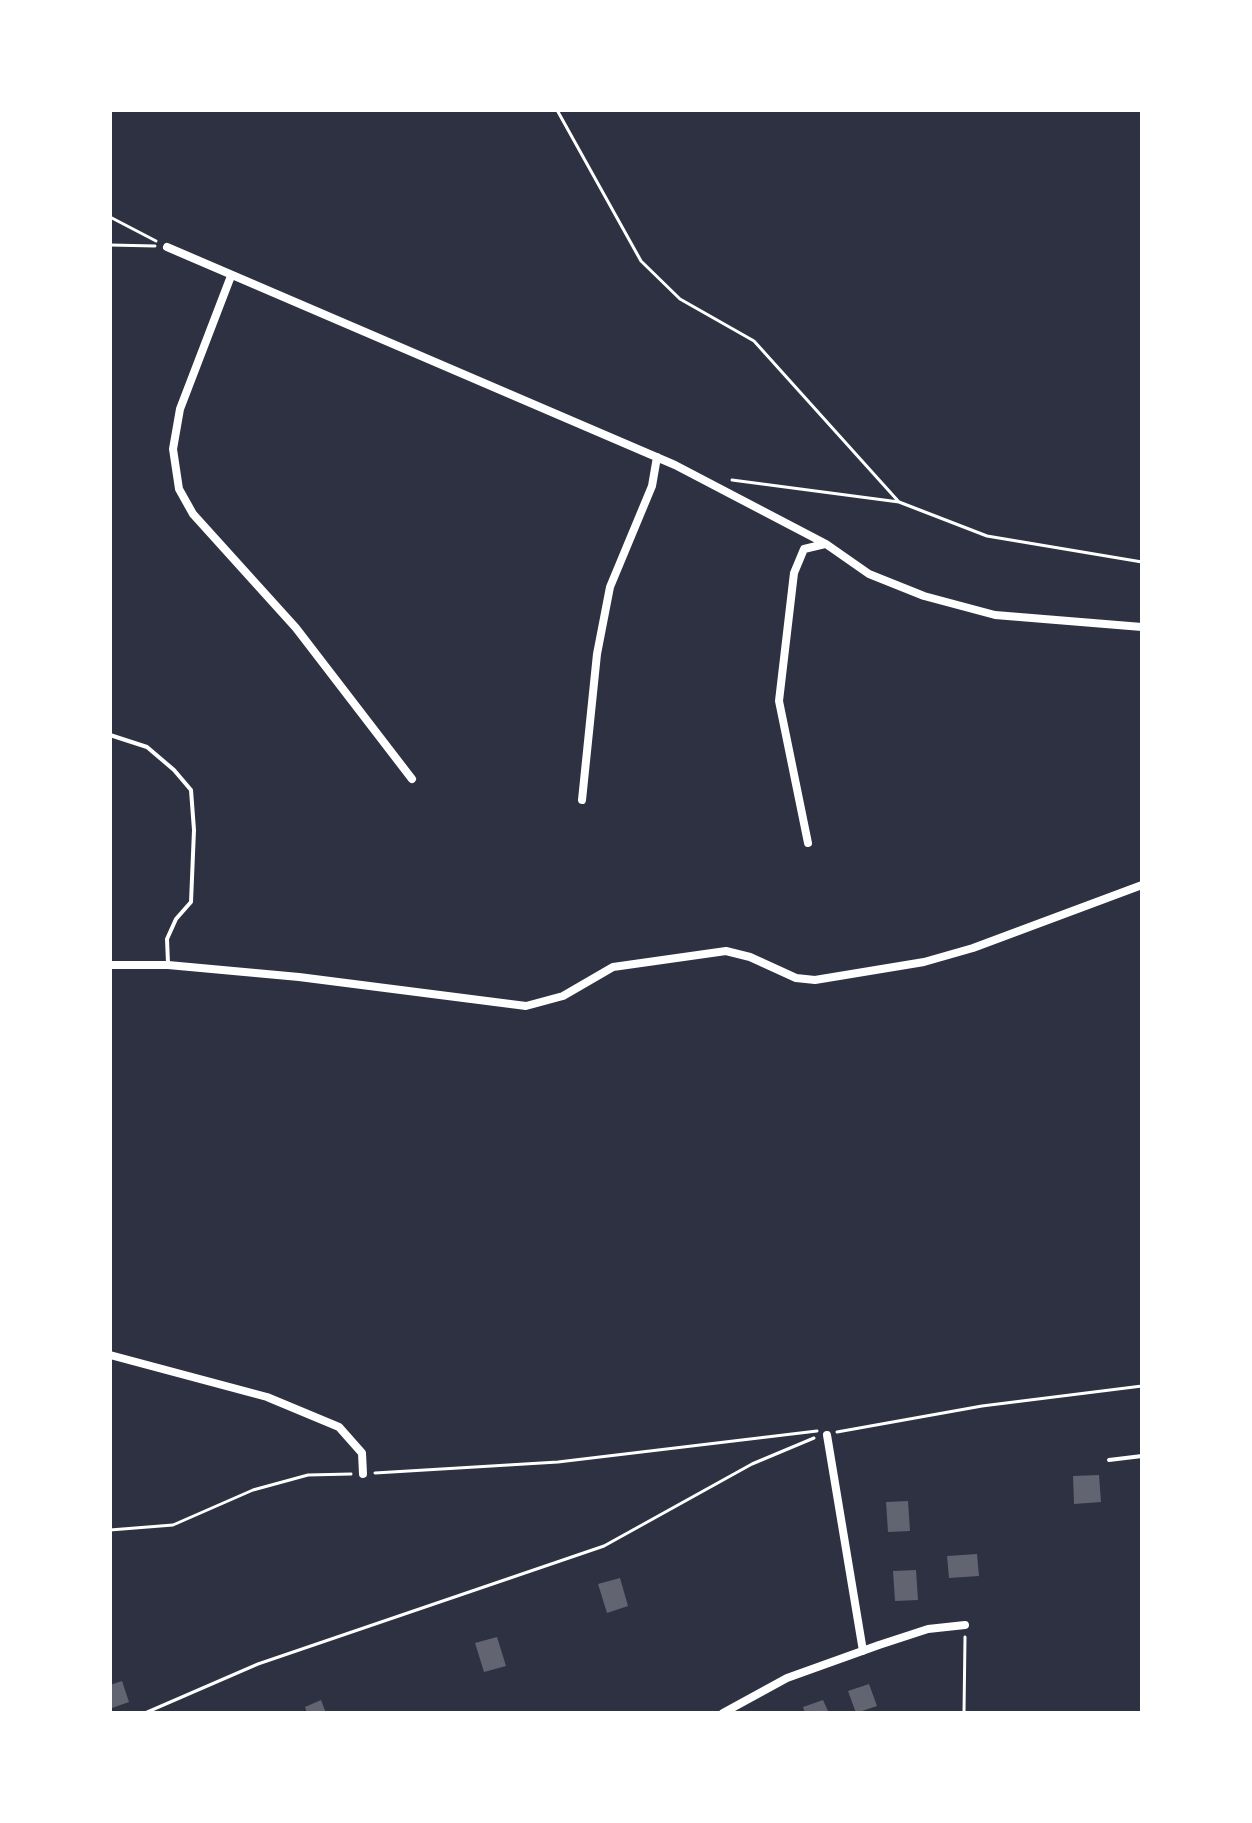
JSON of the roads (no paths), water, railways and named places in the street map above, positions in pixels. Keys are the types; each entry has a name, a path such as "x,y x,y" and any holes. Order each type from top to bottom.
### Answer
{"street":[{"path":"167,247 657,457 826,544 869,574 924,596 995,615 1142,627"},
{"path":"231,276 180,409 173,449 179,489 193,514 296,628 412,779"},
{"path":"582,800 597,654 610,587 652,486 657,457"},
{"path":"808,843 779,701 794,573 804,549 826,544"},
{"path":"110,965 168,965 299,977 526,1006 563,996 613,967 726,951 750,957 796,978 815,980 924,962 973,948 1142,885"},
{"path":"110,1355 267,1397 339,1427 362,1453 363,1474"},
{"path":"827,1435 863,1651"},
{"path":"723,1713 787,1678 928,1629 965,1625"}],"lane":[{"path":"110,735 147,747 174,770 191,790 194,830 191,902 176,919 167,939 168,965"},
{"path":"1109,1460 1142,1456"}]}
